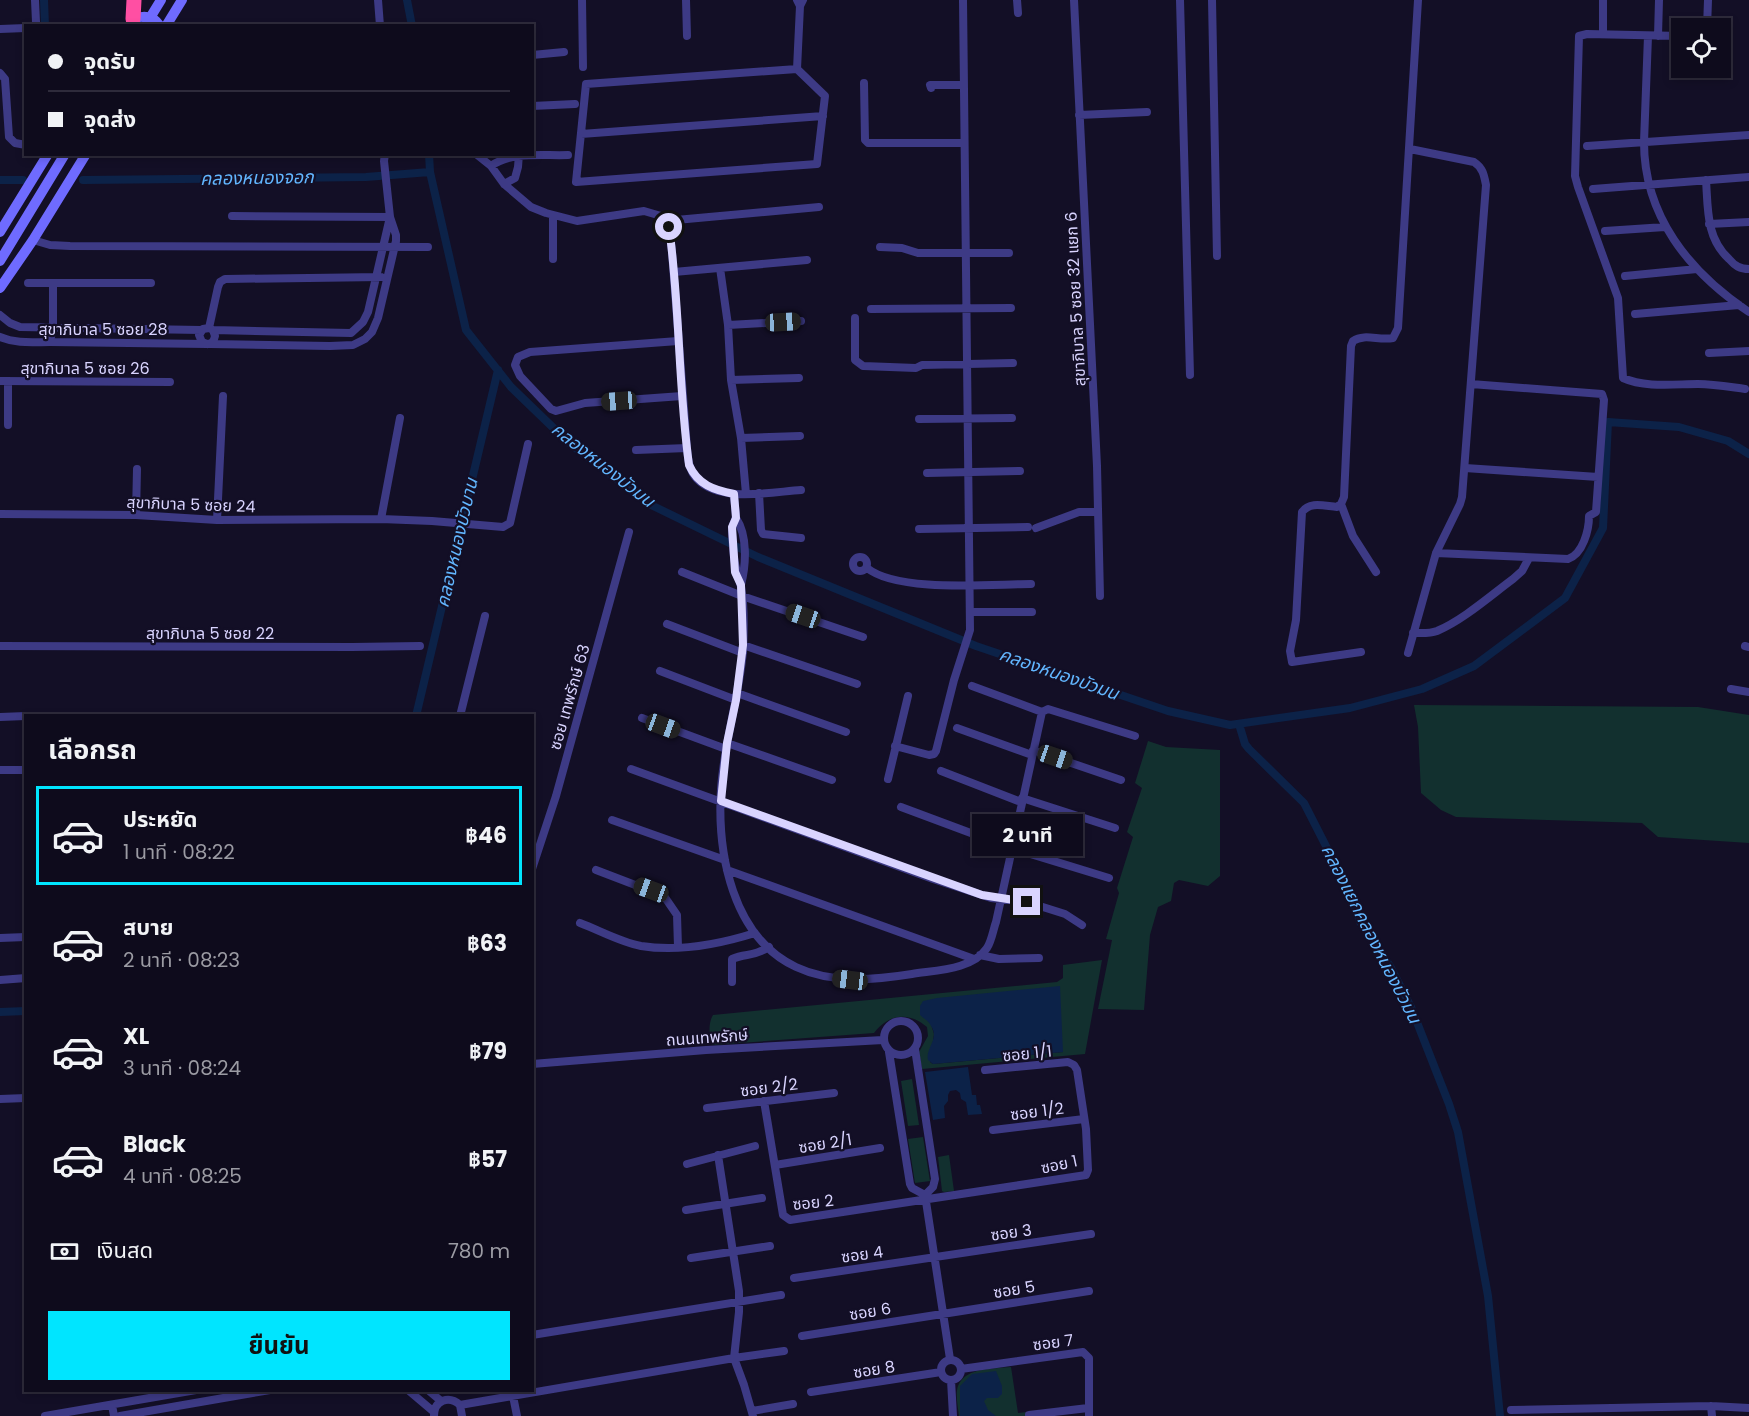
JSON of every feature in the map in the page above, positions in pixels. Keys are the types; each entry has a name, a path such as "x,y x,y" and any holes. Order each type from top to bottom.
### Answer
{"highway":[{"path":"134,0 136,23"}],"main road":[{"path":"136,23 144,0"},
{"path":"136,23 161,0"},
{"path":"167,24 182,0"},
{"path":"136,23 145,16 153,18 158,24"},
{"path":"0,232 46,156"},
{"path":"0,261 64,156"},
{"path":"0,288 33,240 85,156"}],"street":[{"path":"35,0 35,24"},
{"path":"378,0 380,24"},
{"path":"582,0 583,67"},
{"path":"686,0 687,36"},
{"path":"895,746 930,755 936,751 954,680 969,635 971,612 963,0"},
{"path":"1017,0 1018,12"},
{"name":"สุขาภิบาล 5 ซอย 32 แยก 6","path":"1074,0 1100,596"},
{"path":"1180,0 1190,375"},
{"path":"1212,0 1217,256"},
{"path":"1376,572 1353,536 1341,504 1345,489 1351,346 1358,338 1393,339 1398,328 1418,0"},
{"path":"1603,34 1604,0"},
{"path":"1658,36 1659,0"},
{"path":"1707,18 1708,0"},
{"path":"797,69 800,2"},
{"path":"0,30 24,28"},
{"path":"1671,36 1583,34 1579,36 1575,176 1618,298 1623,378 1649,383 1684,386 1698,384 1745,389"},
{"path":"1648,36 1644,142 1647,184 1665,227 1681,252 1697,269 1749,312"},
{"path":"534,55 564,52"},
{"path":"797,69 825,96 817,164 576,182 586,84 797,69"},
{"path":"0,73 4,78 9,137 15,143 24,145"},
{"path":"864,83 865,140 868,143 964,143"},
{"path":"930,88 930,85 964,85"},
{"path":"534,106 575,104"},
{"path":"1080,115 1147,112"},
{"path":"581,134 823,116"},
{"path":"1587,146 1749,135"},
{"path":"1408,653 1436,553 1460,504 1472,384 1486,186 1484,173 1474,162 1410,149"},
{"path":"534,155 568,154"},
{"path":"384,234 396,235 390,217 385,156"},
{"path":"478,156 491,166 504,184 531,207 553,216 577,220 644,211 655,213 665,221 669,227 674,272 689,465 696,478 714,490 734,494 801,490"},
{"path":"491,166 500,159 519,156 515,178 504,184"},
{"path":"1593,189 1749,177"},
{"path":"1706,180 1709,224 1718,249 1740,269 1749,269"},
{"path":"665,221 819,207"},
{"path":"232,216 390,217"},
{"path":"553,216 553,259"},
{"name":"สุขาภิบาล 5 ซอย 28","path":"0,315 20,327 351,333 363,322 368,312 384,247 384,234 390,217"},
{"path":"1709,224 1749,222"},
{"path":"1605,231 1665,227"},
{"name":"สุขาภิบาล 5 ซอย 28","path":"0,337 9,341 50,342 353,345 365,339 372,332 378,318 396,235"},
{"path":"33,240 50,245 70,246 428,247"},
{"path":"880,247 903,248 918,253 1009,253"},
{"path":"674,272 807,260"},
{"path":"720,268 728,325 731,380 741,438 746,494"},
{"path":"1625,276 1697,269"},
{"path":"208,329 215,338 208,344 200,340 199,335 208,329 218,287 225,279 377,276 388,278"},
{"path":"28,283 151,283"},
{"path":"50,342 53,326 53,283"},
{"path":"1635,314 1739,305"},
{"path":"872,309 1011,308"},
{"path":"855,318 855,360 863,366 916,368 922,365 1013,363"},
{"path":"728,325 801,321"},
{"path":"329,333 330,346"},
{"path":"678,341 530,352 518,357 515,365 520,376 551,409 556,411 585,403 682,396"},
{"path":"1709,353 1749,351"},
{"path":"731,380 799,378"},
{"path":"4,381 8,425"},
{"name":"สุขาภิบาล 5 ซอย 26","path":"4,381 170,382"},
{"path":"1436,553 1562,560 1575,557 1589,529 1589,516 1596,512 1604,400 1602,393 1472,384"},
{"path":"217,520 223,396"},
{"path":"381,519 400,418"},
{"path":"919,419 1012,418"},
{"path":"741,438 800,436"},
{"name":"สุขาภิบาล 5 ซอย 24","path":"0,514 136,515 217,520 381,519 503,527 510,523 528,444"},
{"path":"636,450 687,448"},
{"path":"1465,468 1598,477"},
{"path":"136,515 137,469"},
{"path":"927,473 1020,471"},
{"path":"759,493 761,530 764,534 801,538"},
{"path":"734,494 736,518 742,528 743,538 744,572 741,585 743,649 727,746 721,801 727,870 732,891 755,933 769,947 796,967 850,980 947,969 977,957 990,941 1042,712"},
{"path":"1341,504 1337,507 1313,505 1306,507 1302,512 1296,620 1290,651 1292,662 1361,652"},
{"path":"919,529 1032,528 1079,512 1097,512"},
{"path":"736,518 732,527 735,572 741,585"},
{"name":"ซอย เทพรักษ์ 63","path":"534,863 559,784 629,532"},
{"path":"1413,633 1436,632 1451,623 1513,579 1522,571 1529,558"},
{"path":"867,568 873,573 920,584 1031,584"},
{"path":"682,572 742,596 863,637"},
{"path":"971,612 1032,612"},
{"path":"460,714 485,616"},
{"path":"667,624 857,684"},
{"name":"สุขาภิบาล 5 ซอย 22","path":"0,646 420,646"},
{"path":"660,671 846,732"},
{"path":"972,686 1042,712 1048,709 1135,736"},
{"path":"1731,689 1749,692"},
{"path":"888,779 908,696"},
{"path":"0,717 24,716"},
{"path":"642,718 832,780"},
{"path":"957,728 1121,780"},
{"path":"0,770 24,770"},
{"path":"631,770 933,879 991,898 1027,902 1065,914 1082,925"},
{"path":"942,771 1022,800 1115,828"},
{"path":"901,807 1011,848 1109,878"},
{"path":"612,820 726,860"},
{"path":"596,870 664,896 676,915 678,947"},
{"path":"727,870 977,957 1040,958"},
{"path":"580,923 638,946 678,947 725,941 755,933"},
{"path":"0,938 24,937"},
{"path":"732,982 732,959 753,956 769,947"},
{"path":"0,980 24,978"},
{"path":"889,1052 900,1056 911,1053 915,1049 917,1033 910,1024 894,1022 889,1025 883,1040 889,1052 910,1184 925,1198 950,1359"},
{"name":"ถนนเทพรักษ์","path":"534,1064 706,1050 883,1040"},
{"path":"915,1049 935,1179 933,1187 925,1198"},
{"name":"ซอย 1/1","path":"985,1070 1071,1063"},
{"name":"ซอย 1","path":"925,1198 1083,1176 1088,1170 1084,1119 1077,1070 1071,1063"},
{"name":"ซอย 2/2","path":"707,1108 834,1093"},
{"path":"0,1099 24,1098"},
{"name":"ซอย 2","path":"765,1101 783,1215 790,1220 925,1198"},
{"name":"ซอย 1/2","path":"993,1130 1084,1119"},
{"path":"687,1164 754,1146"},
{"name":"ซอย 2/1","path":"775,1165 880,1148"},
{"path":"718,1155 740,1302 734,1358 752,1414 793,1404"},
{"path":"686,1210 762,1198"},
{"name":"ซอย 3","path":"934,1257 1091,1234"},
{"path":"691,1258 770,1246"},
{"name":"ซอย 4","path":"794,1278 934,1257"},
{"name":"ซอย 5","path":"943,1314 1089,1290"},
{"path":"534,1335 781,1295"},
{"name":"ซอย 6","path":"802,1336 943,1314"},
{"path":"460,1405 784,1351"},
{"name":"ซอย 7","path":"961,1369 1083,1352 1089,1358 1088,1412"},
{"path":"950,1359 958,1362 961,1369 958,1377 951,1380 943,1377 941,1372 943,1363 950,1359"},
{"name":"ซอย 8","path":"811,1392 941,1372"},
{"path":"951,1380 953,1416"},
{"path":"45,1416 185,1392"},
{"path":"120,1416 258,1392"},
{"path":"410,1392 434,1414 436,1406 441,1401 453,1400 460,1405 462,1416"},
{"path":"430,1392 441,1401"},
{"path":"513,1396 517,1416"},
{"path":"112,1405 114,1416"},
{"path":"1711,1406 1712,1416"},
{"path":"1511,1410 1550,1413 1711,1406 1749,1408"},
{"path":"1029,1415 1088,1412"}],"green space":[{"path":"1414,705 1698,707 1749,715 1749,843 1658,837 1642,823 1456,817 1441,810 1421,793 1418,727"},
{"path":"1148,741 1166,747 1220,750 1220,876 1208,886 1179,880 1174,883 1171,901 1158,907 1150,935 1144,1010 1098,1009 1112,940 1106,939 1119,893 1117,888 1133,837 1127,832 1142,788 1135,783"},
{"path":"1102,960 1085,1054 922,1069 919,1052 928,1036 927,1027 906,1017 886,1022 874,1033 712,1045 711,1041 710,1026 713,1015 1057,982 1063,978 1063,965","holes":["931,1024 1063,1052 933,1064 930,1062 934,1034"]},
{"path":"912,1079 919,1125 908,1126 901,1081"},
{"path":"923,1137 930,1181 915,1183 908,1139"},
{"path":"949,1155 954,1191 944,1192 942,1191 938,1157"},
{"path":"1011,1367 1018,1413 1027,1412 1028,1416 959,1416 958,1386 967,1375 981,1370"}],"water":[{"path":"1060,986 1063,1052 933,1064 928,1060 928,1051 934,1035 928,1021 920,1015 920,1006 923,1001"},
{"path":"968,1067 972,1095 976,1095 977,1105 980,1105 982,1114 968,1115 966,1102 961,1099 960,1093 956,1090 950,1091 948,1095 948,1101 944,1106 945,1118 933,1120 925,1072"},
{"path":"996,1371 1002,1386 1002,1394 998,1398 987,1398 984,1401 988,1410 996,1416 960,1416 960,1386 972,1374"}],"waterway":[{"path":"44,0 45,24"},
{"name":"คลองหนองบัวมน","path":"407,0 412,24"},
{"name":"คลองหนองบัวมน","path":"429,156 430,172 466,330 511,387 569,443 651,505 758,557 976,646 1168,711 1230,725 1350,708 1422,689 1474,666 1565,598 1603,528 1608,422 1679,427 1728,441 1749,454"},
{"name":"คลองหนองจอก","path":"83,180 366,177 430,172"},
{"path":"0,180 23,180"},
{"name":"คลองหนองบัวบาน","path":"416,714 498,370"},
{"name":"คลองแยกคลองหนองบัวมน","path":"1239,724 1245,744 1249,749 1304,803 1351,895 1360,922 1390,966 1411,1007 1449,1104 1458,1132 1488,1296 1500,1416"},
{"name":"คลองหนองบัวบาน","path":"0,1012 24,1011"}],"route":[{"path":"669,227 689,465 696,478 703,484 714,490 734,494 736,518 732,527 735,572 741,585 742,596 743,653 727,743 721,801 933,879 991,898 1027,902"}]}
